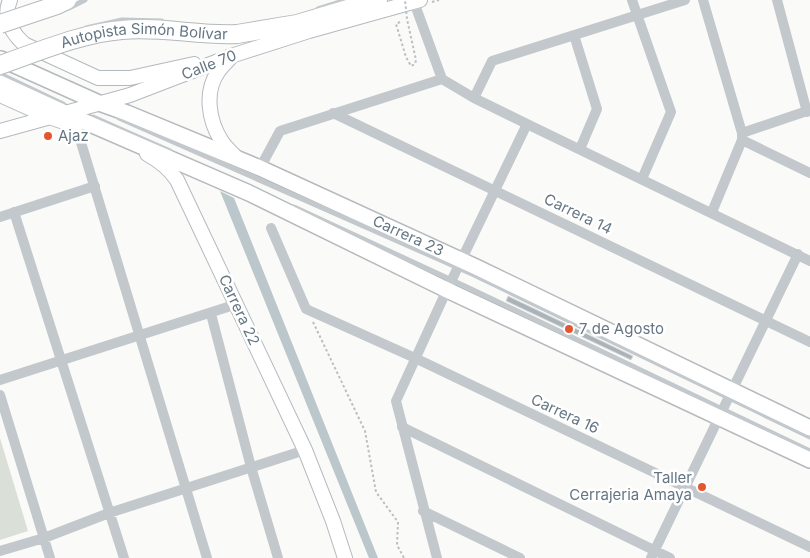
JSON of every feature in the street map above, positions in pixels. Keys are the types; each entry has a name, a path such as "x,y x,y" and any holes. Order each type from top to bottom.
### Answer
{"highway":[{"path":"317,14 349,20 372,2"},
{"name":"Autopista Simón Bolívar","path":"2,59 95,34 123,29 218,35 268,30 317,14 372,2"},
{"path":"9,26 57,5 64,6"}],"main road":[{"name":"Carrera 23","path":"2,59 84,113 248,193 721,413 810,460"},
{"path":"0,83 84,113"},
{"name":"Carrera 23","path":"84,113 127,113 260,168 730,394 810,428"}],"street":[{"path":"10,0 7,12 9,24 16,36 24,44 98,78 130,78 179,66 216,61"},
{"path":"632,0 671,112 642,179"},
{"path":"474,98 492,60 685,0"},
{"path":"703,0 742,136 712,212"},
{"path":"742,136 808,111 777,0"},
{"path":"413,1 442,78 474,98 810,260"},
{"name":"Calle 70","path":"0,131 48,117 84,113 216,61 413,1"},
{"path":"574,35 598,109 580,148"},
{"path":"234,55 217,73 210,91 209,104 211,118 221,140 237,159"},
{"path":"260,168 280,131 442,78"},
{"path":"0,95 48,117"},
{"path":"84,113 95,186 207,558"},
{"name":"Carrera 22","path":"84,113 162,163 171,171 237,304 305,450 333,522 344,558"},
{"name":"Carrera 14","path":"333,113 810,342"},
{"path":"437,558 396,401 414,358 527,124"},
{"path":"742,136 810,173"},
{"path":"0,217 95,186"},
{"path":"14,212 124,558"},
{"path":"271,228 306,309"},
{"path":"653,554 798,254"},
{"path":"0,380 140,337 237,304"},
{"name":"Carrera 16","path":"306,309 414,358 810,547"},
{"path":"210,314 251,467 278,558"},
{"path":"0,395 50,558"},
{"path":"402,427 653,554 670,558"},
{"path":"0,551 44,538 109,513 305,450"},
{"path":"424,511 520,558"}],"lane":[{"path":"64,6 84,0"},
{"path":"317,14 346,0"},
{"path":"77,31 122,20 172,22"},
{"path":"17,50 35,44"},
{"path":"0,74 178,154"},
{"path":"112,115 459,264"},
{"path":"233,179 260,191"},
{"path":"286,203 449,285"},
{"path":"730,394 810,437"},
{"path":"721,413 810,451"}],"path":[{"path":"400,22 396,24 406,57 411,66 415,64 416,60 407,19 413,1"},
{"path":"306,309 365,431 376,492 398,522 397,545 404,558"}],"shaded area":[{"path":"220,191 234,198 378,558 369,558"},
{"path":"0,438 28,531 0,540"}],"building":[{"path":"508,296 633,356 631,360 506,301"}],"place":[{"name":"Ajaz","path":"48,136"},
{"name":"7 de Agosto","path":"569,329"},
{"name":"Taller Cerrajeria Amaya","path":"702,487"}]}
